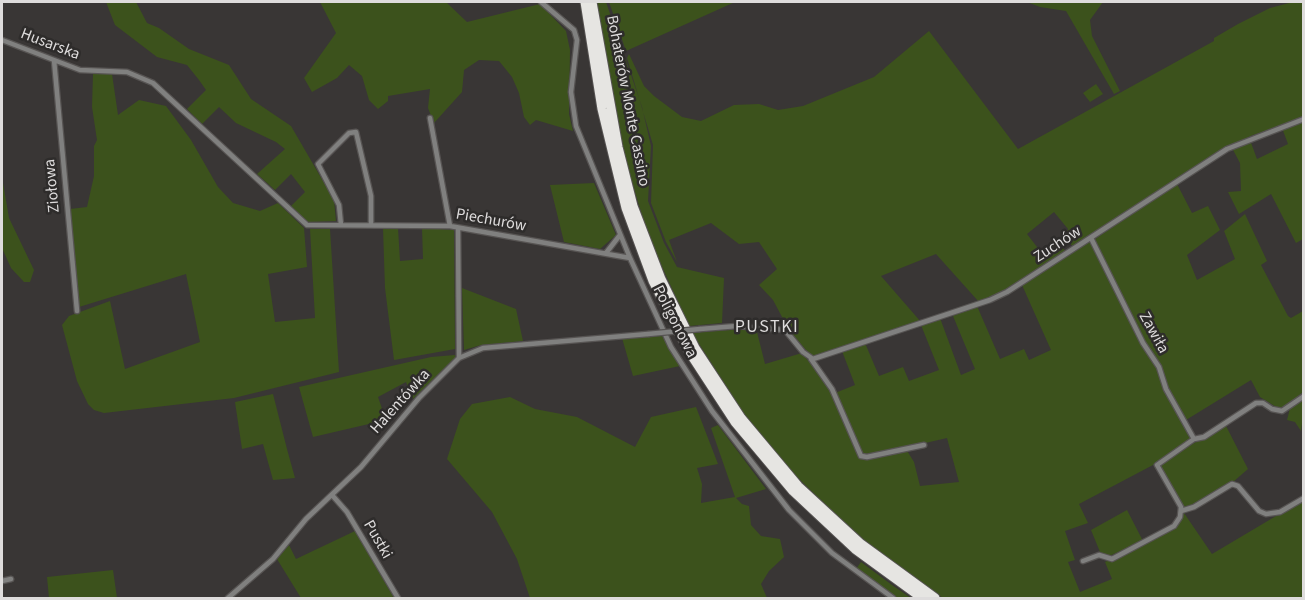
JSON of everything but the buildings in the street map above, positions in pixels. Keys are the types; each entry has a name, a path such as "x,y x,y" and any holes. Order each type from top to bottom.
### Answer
{"highway":[{"name":"Bohaterów Monte Cassino","path":"585,2 602,109 626,208 653,281 688,350 735,422 793,491 855,549 922,598"},
{"name":"Bohaterów Monte Cassino","path":"592,2 618,147 633,206 661,279 695,348 741,418 798,486 861,544 934,598"}],"street":[{"name":"Poligonowa","path":"541,2 574,30 577,40 571,92 576,126 657,319 688,376 773,491 825,547 893,598"},
{"name":"Husarska","path":"2,40 85,71 132,73 158,87"},
{"name":"Ziołowa","path":"54,60 77,311"},
{"name":"Piechurów","path":"158,87 307,225 450,226 630,258"},
{"path":"430,118 450,226"},
{"name":"Zuchów","path":"811,358 998,296 1227,149 1304,119"},
{"path":"341,225 339,205 318,164 349,133 356,132 371,196 371,225"},
{"path":"458,228 459,358"},
{"path":"606,253 620,235"},
{"name":"Zawiła","path":"1091,238 1143,343 1159,368 1166,389 1194,439"},
{"name":"Halentówka","path":"228,598 273,559 306,519 332,495 459,358 483,348 737,326 785,330 811,358"},
{"path":"811,358 832,389 861,456 867,458 924,445"},
{"path":"1181,511 1157,465 1194,439 1204,437 1259,402 1282,411 1304,396"},
{"path":"1083,561 1103,556 1112,559 1172,527 1181,511 1194,507 1232,484 1238,486 1258,511 1266,514 1280,512 1304,498"},
{"name":"Pustki","path":"332,495 347,512 398,598"},
{"path":"2,581 11,579"}],"green space":[{"path":"106,2 136,2 147,23 159,28 189,49 229,65 251,99 291,126 334,200 336,221 307,222 291,206 305,192 291,174 275,190 257,174 285,149 276,142 236,123 219,107 202,124 187,109 206,90 199,80 187,65 157,57 115,25"},
{"path":"320,2 446,2 467,22 540,4 566,31 570,50 569,114 573,131 536,120 530,125 524,117 519,93 512,77 499,61 479,60 464,70 462,92 434,123 428,108 430,89 388,96 388,101 378,109 369,100 362,76 349,65 337,78 312,92 304,78 336,33"},
{"path":"597,2 606,2 642,107 651,146 648,201 664,243 677,267 724,278 722,323 689,326 649,238 623,153"},
{"path":"609,2 735,2 626,51"},
{"path":"1027,2 1103,2 1090,20 1092,36 1120,91 1114,94 1066,11 1040,7"},
{"path":"1303,2 1303,118 1253,135 1226,148 1074,247 1064,239 1068,229 1054,212 1027,234 1044,256 1061,246 1066,252 990,299 979,302 936,254 881,276 921,322 812,357 789,330 773,300 759,285 777,269 759,242 739,244 711,223 669,240 677,262 666,242 651,203 653,145 627,58 629,54 644,86 654,96 682,117 701,121 734,105 759,104 778,110 803,106 874,77 929,31 1018,149 1214,41 1214,38 1238,24 1270,8"},
{"path":"93,74 112,74 118,115 139,100 166,106 191,140 218,187 233,203 260,211 278,203 304,228 307,267 268,274 275,322 315,318 310,229 330,229 339,372 234,398 104,413 94,410 88,404 77,381 62,325 69,316 110,301 125,369 200,342 186,274 79,307 70,209 87,207 94,176 94,146 97,140 92,107"},
{"path":"1096,84 1103,94 1090,102 1083,93"},
{"path":"1303,120 1303,239 1296,243 1271,194 1239,214 1228,192 1241,191 1240,163 1232,148 1250,140 1257,159 1288,144 1282,128"},
{"path":"2,177 9,218 34,270 30,282 24,282 11,268 2,248"},
{"path":"594,183 616,235 600,249 564,242 550,185"},
{"path":"1177,184 1192,213 1208,206 1220,230 1187,255 1197,280 1235,259 1224,231 1245,214 1267,261 1261,265 1288,316 1291,318 1303,311 1303,392 1286,406 1278,408 1260,397 1251,380 1186,420 1167,389 1160,367 1143,342 1095,239"},
{"path":"383,228 398,228 400,261 423,259 422,228 454,230 455,349 394,360 385,288"},
{"path":"1087,242 1093,244 1142,344 1157,368 1166,393 1192,438 1187,444 1153,465 1079,504 1088,523 1065,531 1075,560 1068,562 1080,592 1112,579 1105,562 1175,527 1184,513 1212,554 1303,500 1303,598 943,598 861,539 797,477 748,420 692,333 756,328 765,364 802,353 831,389 861,457 866,458 906,449 914,462 920,486 959,482 947,438 869,456 861,455 835,393 855,385 842,351 865,343 879,376 903,367 909,381 939,370 921,325 940,318 961,375 975,369 953,316 977,306 1000,359 1024,349 1029,360 1051,350 1022,285"},
{"path":"462,288 516,309 523,341 481,345 464,350"},
{"path":"662,336 680,366 633,376 622,338"},
{"path":"455,355 455,358 413,399 406,382 378,397 386,420 313,437 299,387 431,357"},
{"path":"273,394 295,478 273,480 263,444 242,449 235,402"},
{"path":"510,397 535,409 577,417 635,447 651,417 696,407 718,464 697,468 702,484 701,503 735,497 711,428 718,425 766,489 736,498 742,504 749,506 751,525 761,536 780,539 784,557 769,571 761,584 767,598 530,598 517,559 492,512 447,459 460,419 472,404"},
{"path":"1303,398 1301,431 1295,422 1287,420 1290,408"},
{"path":"1225,424 1248,469 1233,482 1194,506 1184,508 1159,468 1160,464"},
{"path":"1127,510 1143,541 1107,557 1100,552 1091,530"},
{"path":"355,531 394,598 301,598 277,559 289,545 296,559"},
{"path":"861,562 911,598 896,598 879,586 856,569"},
{"path":"113,570 117,598 49,598 47,577"}],"district":[{"name":"PUSTKI","path":"767,328"}]}
